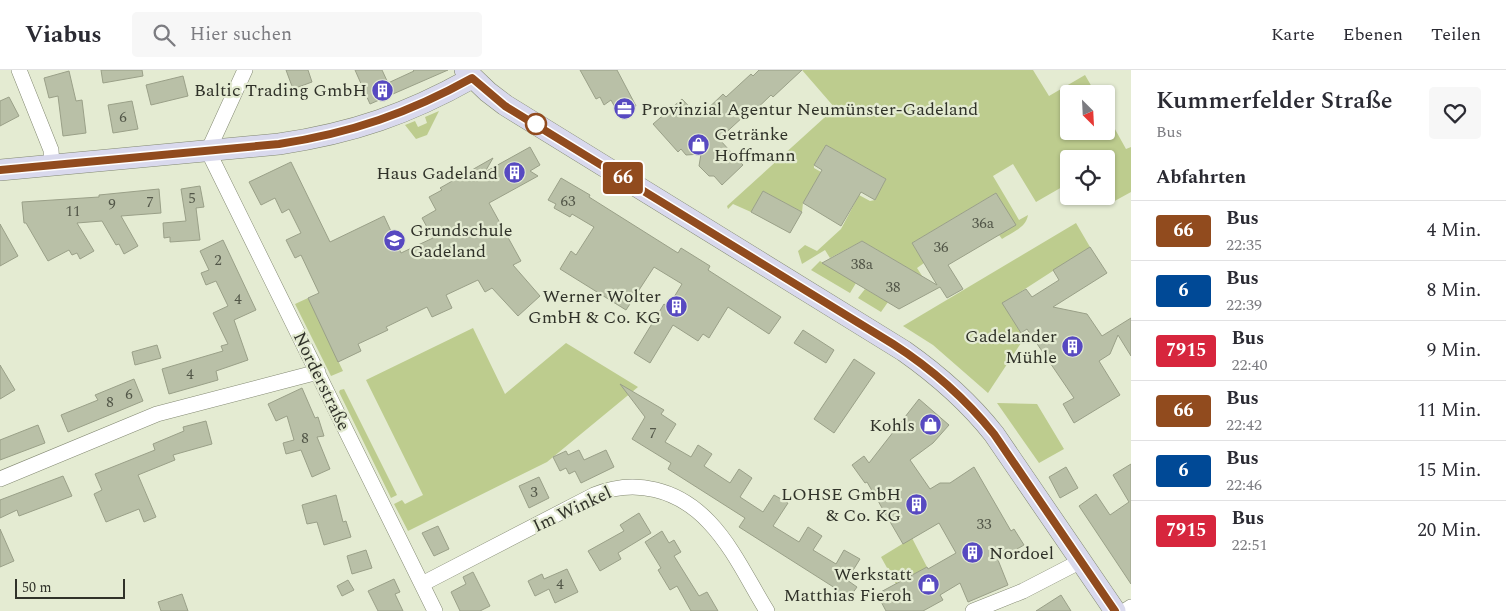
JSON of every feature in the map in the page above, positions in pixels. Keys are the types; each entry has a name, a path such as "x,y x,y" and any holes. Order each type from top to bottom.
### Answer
{"main road":[{"path":"0,170 279,144 342,133 394,116 439,97 469,74 505,106 882,337 938,376 975,410 994,434 1115,611"}],"street":[{"path":"19,70 51,150 52,164"},
{"path":"208,151 245,70"},
{"name":"Norderstraße","path":"208,151 436,611"},
{"path":"0,479 157,414 318,372"},
{"name":"Im Winkel","path":"422,584 594,495 608,489 633,486 651,488 669,495 701,514 723,539 767,611"},
{"path":"972,611 1023,591 1081,561"},
{"path":"1125,611 1131,607"}],"green space":[{"path":"802,70 1033,70 1049,96 1060,90 1060,140 1115,140 1115,129 1126,149 1131,147 1131,192 1115,201 1115,150 1060,150 1060,188 1036,202 1013,164 993,176 1019,220 1028,215 1027,219 1018,229 1002,239 999,235 1015,225 996,193 912,243 924,263 917,268 931,287 926,294 913,271 862,241 830,258 825,250 802,264 798,251 805,245 817,251 841,229 859,195 870,201 875,200 886,179 826,145 814,165 814,168 821,172 803,203 802,212 763,191 751,212 733,204 728,209 727,206 835,108"},
{"path":"1085,75 1091,85 1068,85"},
{"path":"439,111 427,135 416,139 405,125 415,121 418,127 427,123 425,117"},
{"path":"1076,223 1090,247 1003,303 1021,333 1023,340 988,393 933,345 903,326"},
{"path":"820,261 856,283 850,293 811,270"},
{"path":"865,289 888,302 881,312 858,298"},
{"path":"308,298 343,371 331,376 295,304"},
{"path":"473,328 505,394 566,343 638,387 547,462 408,531 394,504 402,500 405,504 423,495 366,380"},
{"path":"344,389 397,495 391,498 339,392"},
{"path":"997,403 1037,404 1064,449 1039,463"},
{"path":"912,538 927,567 896,584 881,557"}],"building":[{"path":"101,70 142,70 143,76 103,83"},
{"path":"286,70 308,70 312,82 293,89"},
{"name":"Baltic Trading GmbH","path":"355,70 382,70 388,83 413,70 448,70 370,104"},
{"path":"580,70 617,70 636,106 623,114 621,109 617,111 611,100 604,105 600,97 596,99"},
{"path":"759,70 802,70 773,97 771,95 746,119 744,116 719,139 743,165 722,185 714,176 709,176 699,166 701,154 686,155 681,149 678,152 653,124 682,99 699,117 723,94 726,97 751,74 753,76"},
{"path":"69,71 76,101 82,100 86,133 63,136 58,96 49,98 44,78"},
{"path":"183,76 188,96 151,105 146,85"},
{"path":"9,97 19,116 0,126 0,101"},
{"path":"132,101 138,129 113,133 108,105"},
{"path":"826,145 886,179 875,200 861,192 841,226 803,203 822,170 814,165"},
{"path":"530,147 540,165 530,171 538,176 489,203 521,261 513,265 540,296 518,316 492,288 485,292 478,280 446,295 452,308 432,317 427,307 386,327 388,330 358,344 361,351 338,362 308,298 319,293 301,255 295,258 286,240 301,233 289,209 282,213 275,198 261,205 249,182 291,162 330,242 384,216 401,253 433,238 422,218 436,210 429,197 442,190 440,188 493,158 485,172"},
{"path":"561,178 678,253 681,248 710,266 708,270 781,317 769,334 728,307 709,338 703,334 698,341 673,325 650,363 634,353 664,304 668,307 682,284 654,267 626,310 560,269 571,251 576,255 594,227 572,214 570,217 554,208 556,204 548,200"},
{"path":"200,186 204,207 196,208 200,240 170,242 170,237 164,238 163,223 186,221 181,189"},
{"path":"159,189 161,213 121,216 138,246 124,254 119,244 116,245 102,221 77,223 94,251 80,259 77,253 72,255 69,250 48,261 26,223 24,223 22,202 99,197 99,195"},
{"path":"763,191 802,212 790,233 751,212"},
{"path":"996,193 1016,225 948,265 963,289 947,298 940,287 899,309 822,263 862,241 937,285 912,243"},
{"path":"0,224 18,256 0,266"},
{"path":"223,240 256,310 234,320 248,360 216,371 218,380 169,394 162,369 223,351 221,346 228,344 213,313 228,306 216,281 206,285 201,273 209,270 200,251"},
{"path":"1090,247 1107,273 1053,307 1087,314 1102,336 1131,318 1131,356 1118,335 1110,354 1099,361 1120,395 1074,423 1063,404 1074,398 1027,329 1021,333 1002,303 1026,289 1032,297 1059,280 1053,270"},
{"path":"803,330 834,350 826,363 794,343"},
{"path":"157,345 161,358 135,365 132,352"},
{"path":"854,359 875,373 834,433 814,419"},
{"path":"0,365 15,390 0,399"},
{"path":"134,379 143,401 68,432 61,415 98,400 95,395"},
{"path":"620,384 664,410 661,414 676,424 665,442 691,457 698,445 712,454 704,466 730,483 739,469 752,478 740,497 763,512 774,495 788,503 773,526 799,542 808,527 822,536 813,550 836,564 844,550 860,559 847,580 857,587 852,594 838,598 835,588 739,527 745,518 668,469 671,463 632,439 645,417"},
{"path":"302,388 315,418 318,417 324,436 317,437 330,469 312,477 301,450 286,454 283,443 294,440 287,416 276,421 268,404"},
{"path":"919,399 949,425 933,443 910,460 930,489 940,483 950,483 974,467 1011,531 1014,529 1024,545 998,560 1008,585 968,602 960,583 940,595 943,600 923,611 886,611 877,594 956,553 939,523 903,544 867,482 865,483 852,465 864,456 869,463"},
{"path":"206,421 212,444 173,455 175,460 138,475 156,517 144,522 139,509 106,522 94,494 102,490 95,474 155,450 153,444 184,431 183,427"},
{"path":"38,425 45,443 0,460 0,440"},
{"path":"579,450 584,460 606,450 614,467 581,483 575,471 569,474 566,468 560,471 553,457 566,451 568,455"},
{"path":"1131,464 1131,584 1079,506 1096,494 1110,515 1129,502 1113,475"},
{"path":"1066,467 1078,488 1060,498 1049,477"},
{"path":"63,476 72,496 19,516 17,510 0,518 0,500"},
{"path":"539,477 549,498 529,508 519,486"},
{"path":"336,495 343,522 346,521 351,537 324,545 317,522 307,524 302,505"},
{"path":"639,513 651,533 618,553 621,559 600,571 588,551 624,531 620,525"},
{"path":"438,526 449,549 434,556 422,533"},
{"path":"0,529 14,561 0,567"},
{"path":"662,531 669,543 674,540 681,552 674,556 699,596 707,592 718,611 691,611 677,586 670,590 658,570 661,568 645,542"},
{"path":"366,550 372,568 352,574 347,556"},
{"path":"567,569 578,592 555,603 549,589 535,596 528,581 542,574 544,579"},
{"path":"473,572 490,606 480,611 460,611 451,592 466,584 463,577"},
{"path":"394,579 400,592 395,594 403,611 378,611 368,591"},
{"path":"348,580 354,590 342,596 337,586"},
{"path":"182,594 188,611 161,611 158,602"},
{"path":"1061,595 1071,611 1036,611"}],"bus line":[{"name":"66","path":"0,170 279,144 317,138 342,133 394,116 439,97 472,78 505,106 893,344 950,386 975,410 994,434 1115,611"}],"place":[{"name":"Baltic Trading GmbH","path":"383,90"},
{"name":"Provinzial Agentur Neumünster-Gadeland","path":"625,109"},
{"name":"Getränke Hoffmann","path":"698,144"},
{"name":"Haus Gadeland","path":"514,173"},
{"name":"Grundschule Gadeland","path":"394,240"},
{"name":"Werner Wolter GmbH & Co. KG","path":"677,306"},
{"name":"Gadelander Mühle","path":"1073,346"},
{"name":"Kohls","path":"931,425"},
{"name":"LOHSE GmbH & Co. KG","path":"917,504"},
{"name":"Nordoel","path":"973,553"},
{"name":"Werkstatt Matthias Fieroh","path":"928,584"}]}
